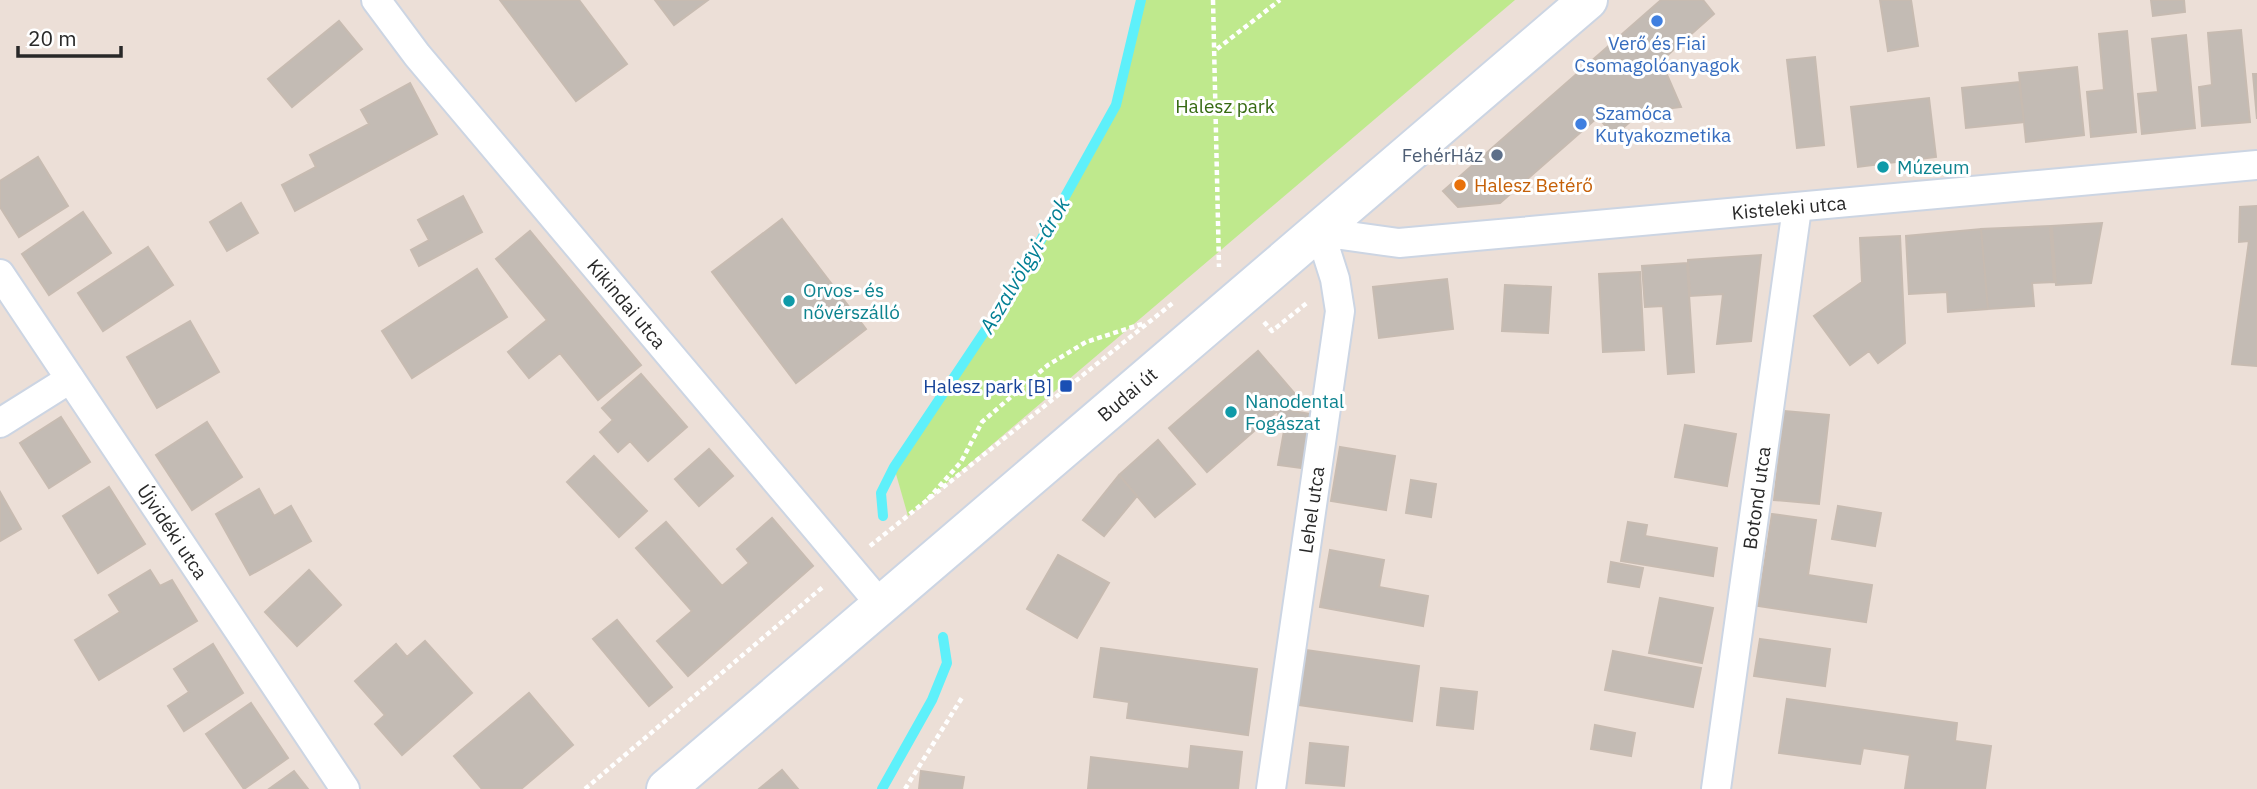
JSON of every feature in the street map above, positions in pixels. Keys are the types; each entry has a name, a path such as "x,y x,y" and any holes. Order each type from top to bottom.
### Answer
{"main road":[{"name":"Budai út","path":"666,789 1588,0"}],"street":[{"name":"Kikindai utca","path":"376,0 417,55 881,604"},
{"name":"Kisteleki utca","path":"1320,232 1399,243 2257,166"},
{"name":"Botond utca","path":"1716,789 1797,208"},
{"name":"Lehel utca","path":"1271,789 1340,311 1335,279 1320,232"},
{"name":"Újvidéki utca","path":"0,274 345,789"},
{"path":"0,423 70,379"}],"path":[{"path":"1213,0 1218,265"},
{"path":"1216,50 1280,0"},
{"path":"1151,321 902,523 961,462 982,422 1048,365 1086,342 1151,321"},
{"path":"585,789 847,566"},
{"path":"905,789 963,696"}],"green space":[{"name":"Halesz park","path":"1141,0 1515,0 908,516 894,467 1055,215 1116,105"}],"building":[{"path":"500,0 579,0 627,64 576,101"},
{"path":"655,0 708,0 674,25"},
{"path":"1661,0 1703,0 1714,14 1661,61 1681,107 1641,112 1614,136 1598,117 1500,203 1458,207 1443,191"},
{"path":"1880,0 1911,0 1918,46 1888,51"},
{"path":"2151,0 2184,0 2185,12 2153,16"},
{"path":"339,21 362,49 292,107 268,79"},
{"path":"2241,30 2250,122 2202,126 2199,87 2212,85 2208,33"},
{"path":"2127,31 2136,132 2091,137 2087,92 2104,90 2099,34"},
{"path":"2186,35 2195,128 2142,134 2138,94 2158,92 2152,39"},
{"path":"1815,57 1824,145 1797,148 1787,60"},
{"path":"2077,67 2084,135 2026,142 2019,73"},
{"path":"2253,74 2257,74 2257,119"},
{"path":"2019,82 2024,122 1966,128 1962,88"},
{"path":"410,83 437,134 295,211 282,185 316,167 310,155 369,124 361,110"},
{"path":"1929,98 1936,157 1858,167 1851,107"},
{"path":"38,157 68,206 19,237 0,207 0,181"},
{"path":"463,196 482,232 419,266 411,250 429,240 418,220"},
{"path":"241,203 258,233 227,251 210,222"},
{"path":"2257,206 2257,366 2232,364 2249,241 2239,242 2240,207"},
{"path":"83,212 111,253 49,295 22,254"},
{"name":"Orvos- és nővérszálló","path":"782,219 866,329 796,383 712,272"},
{"path":"2102,223 2091,283 2056,285 2052,226"},
{"path":"2050,226 2054,282 2032,283 2034,306 1988,309 1981,229"},
{"path":"1981,229 1988,309 1948,312 1947,292 1909,294 1906,236"},
{"path":"530,231 641,365 598,400 560,353 529,378 508,352 547,320 496,259"},
{"path":"1900,236 1905,343 1878,363 1869,351 1850,365 1814,316 1862,282 1860,238"},
{"path":"148,247 173,285 103,331 78,293"},
{"path":"1761,255 1751,341 1717,344 1723,294 1690,296 1688,260"},
{"path":"1687,263 1694,372 1668,374 1663,306 1645,307 1642,266"},
{"path":"477,269 507,317 412,378 382,331"},
{"path":"1640,272 1644,350 1603,352 1599,274"},
{"path":"1447,279 1453,329 1379,338 1373,287"},
{"path":"1505,285 1551,287 1548,333 1502,331"},
{"path":"190,321 219,372 157,408 127,357"},
{"name":"Nanodental Fogászat","path":"1258,351 1296,395 1293,411 1316,415 1308,469 1278,465 1284,431 1277,411 1207,472 1169,428"},
{"path":"641,374 687,427 648,461 630,441 618,452 600,432 613,420 602,408"},
{"path":"1784,411 1829,415 1819,504 1774,500"},
{"path":"61,417 90,462 49,488 20,443"},
{"path":"207,422 242,477 192,510 156,455"},
{"path":"1685,425 1736,434 1727,486 1675,477"},
{"path":"1158,440 1195,484 1155,517 1119,475"},
{"path":"1340,447 1395,456 1386,510 1331,501"},
{"path":"709,449 733,476 699,506 675,479"},
{"path":"594,456 647,511 619,537 567,482"},
{"path":"1119,475 1137,496 1104,536 1083,520"},
{"path":"1411,480 1436,484 1431,517 1406,513"},
{"path":"109,487 145,544 98,573 63,516"},
{"path":"259,489 274,516 291,506 311,541 250,575 216,514"},
{"path":"0,492 21,529 0,541"},
{"path":"1838,506 1881,513 1875,546 1832,539"},
{"path":"1772,514 1816,520 1808,575 1872,585 1866,622 1758,606"},
{"path":"772,518 813,566 688,676 657,641 692,611 636,548 666,522 722,586 749,563 737,549"},
{"path":"1628,522 1647,525 1645,536 1717,548 1713,576 1621,561"},
{"path":"1330,550 1384,560 1379,587 1428,596 1423,626 1320,607"},
{"path":"1058,555 1109,583 1077,638 1027,609"},
{"path":"1611,562 1643,568 1639,587 1608,582"},
{"path":"150,570 160,586 172,580 197,621 99,680 75,640 120,612 109,595"},
{"path":"309,570 341,605 297,646 265,612"},
{"path":"1660,598 1713,608 1702,663 1649,653"},
{"path":"617,620 672,687 649,706 593,639"},
{"path":"1760,639 1830,649 1825,686 1754,676"},
{"path":"425,641 472,693 402,755 375,724 385,715 355,681 396,644 407,657"},
{"path":"213,644 243,693 184,731 168,706 189,692 174,669"},
{"path":"1101,648 1257,669 1248,735 1127,718 1129,702 1094,697"},
{"path":"1306,650 1419,666 1412,721 1298,705"},
{"path":"1613,651 1701,668 1693,707 1605,690"},
{"path":"1441,688 1477,692 1473,729 1437,725"},
{"path":"529,693 573,745 521,789 482,789 454,756"},
{"path":"1787,699 1957,723 1955,741 1991,746 1985,789 1905,789 1910,755 1863,748 1860,764 1779,753"},
{"path":"251,703 288,758 244,789 206,734"},
{"path":"1595,725 1635,733 1631,756 1591,749"},
{"path":"1310,743 1348,747 1344,786 1306,783"},
{"path":"1191,746 1242,752 1238,789 1088,789 1091,757 1189,769"},
{"path":"782,770 798,789 759,789"},
{"path":"294,771 308,789 269,789"},
{"path":"921,771 964,777 962,789 919,789"}],"waterway":[{"name":"Aszalvölgyi-árok","path":"883,516 881,493 894,467 1017,283 1116,105 1141,0"},
{"name":"Aszalvölgyi-árok","path":"882,789 932,700 947,663 943,637"}],"place":[{"name":"Verő és Fiai Csomagolóanyagok","path":"1657,21"},
{"name":"Szamóca Kutyakozmetika","path":"1581,124"},
{"name":"FehérHáz","path":"1497,155"},
{"name":"Múzeum","path":"1883,167"},
{"name":"Halesz Betérő","path":"1460,185"},
{"name":"Orvos- és nővérszálló","path":"789,301"},
{"name":"Halesz park [B]","path":"1066,386"},
{"name":"Nanodental Fogászat","path":"1231,412"}]}
